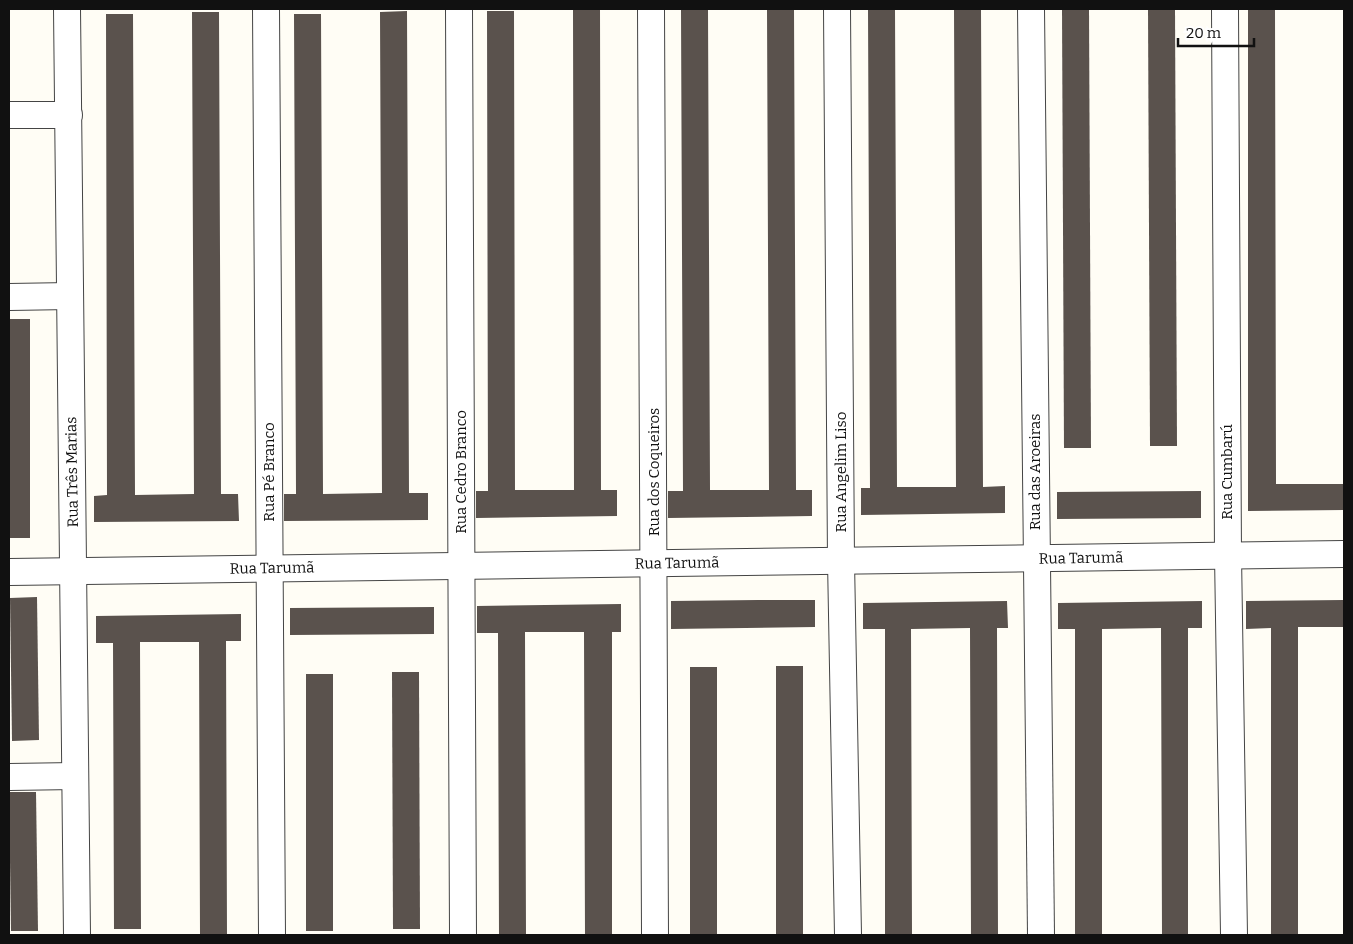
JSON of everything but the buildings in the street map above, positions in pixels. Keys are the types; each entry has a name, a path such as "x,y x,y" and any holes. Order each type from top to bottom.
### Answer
{"street":[{"name":"Rua Três Marias","path":"67,9 77,935"},
{"name":"Rua Pé Branco","path":"266,9 272,935"},
{"name":"Rua Cedro Branco","path":"459,9 463,935"},
{"name":"Rua dos Coqueiros","path":"651,9 655,563 655,935"},
{"name":"Rua Angelim Liso","path":"837,9 841,561 848,935"},
{"name":"Rua das Aroeiras","path":"1032,9 1035,558 1041,935"},
{"name":"Rua Cumbarú","path":"1225,9 1228,555 1234,935"},
{"path":"9,115 68,115"},
{"path":"9,297 70,296"},
{"name":"Rua Tarumã","path":"9,572 1344,554"},
{"path":"9,777 76,776"}]}
